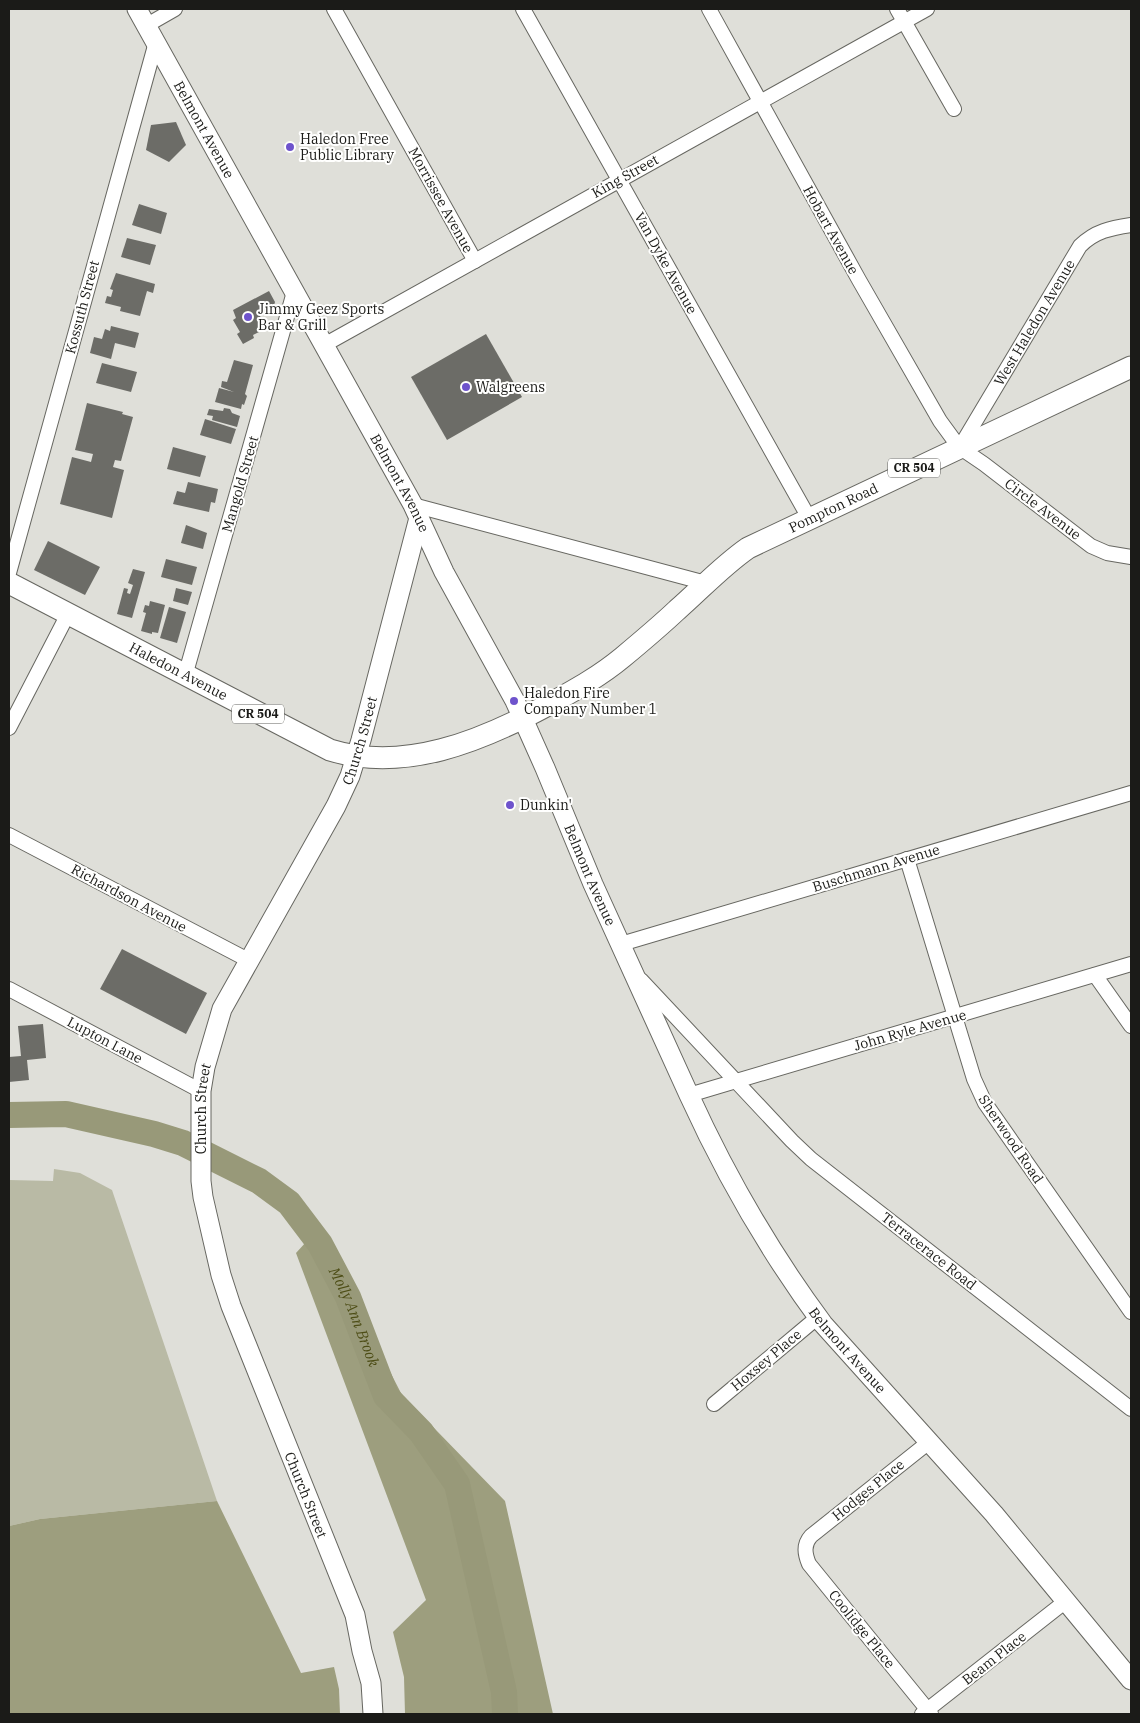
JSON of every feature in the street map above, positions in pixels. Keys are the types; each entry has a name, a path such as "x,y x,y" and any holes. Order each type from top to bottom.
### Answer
{"main road":[{"name":"Belmont Avenue","path":"142,17 416,512 444,572 515,701 633,972 702,1123 760,1229 818,1317 994,1514 1131,1680"},
{"name":"Pompton Road","path":"706,583 731,560 748,548 1131,367"},
{"name":"Church Street","path":"373,1714 371,1683 355,1615 220,1275 201,1181 201,1091 205,1068 222,1009 336,806 350,776 376,688 416,512"},
{"name":"CR 504","path":"523,718 580,688 606,671 706,583"},
{"name":"Haledon Avenue","path":"9,584 330,750 356,756 410,756 446,749 499,730 523,718"}],"street":[{"path":"142,17 175,9"},
{"name":"Morrissee Avenue","path":"334,9 475,261"},
{"name":"Van Dyke Avenue","path":"523,9 809,518"},
{"name":"Hobart Avenue","path":"709,9 864,288 940,421 959,447"},
{"name":"King Street","path":"324,345 760,100 901,15 927,9"},
{"path":"901,15 954,109"},
{"name":"Kossuth Street","path":"9,573 156,42"},
{"name":"West Haledon Avenue","path":"959,447 1080,246 1095,234 1108,229 1131,225"},
{"name":"Mangold Street","path":"185,676 294,292"},
{"name":"Circle Avenue","path":"959,447 1091,546 1107,554 1131,558"},
{"path":"416,512 706,583"},
{"path":"9,728 68,614"},
{"name":"Buschmann Avenue","path":"621,944 1131,793"},
{"name":"Richardson Avenue","path":"9,835 250,961"},
{"name":"Sherwood Road","path":"906,859 974,1079 985,1103 1131,1312"},
{"name":"John Ryle Avenue","path":"689,1094 1131,964"},
{"name":"Belmont Avenue","path":"633,972 736,1080"},
{"path":"1095,975 1131,1026"},
{"name":"Lupton Lane","path":"9,989 201,1091"},
{"name":"Terracerace Road","path":"736,1080 792,1141 811,1158 1131,1409"},
{"name":"Hoxsey Place","path":"714,1404 818,1317"},
{"name":"Hodges Place","path":"808,1540 929,1442"},
{"name":"Coolidge Place","path":"808,1540 805,1547 809,1564 927,1713"},
{"name":"Beam Place","path":"927,1713 1066,1601"}],"green space":[{"path":"54,1169 80,1173 112,1190 217,1501 40,1519 9,1526 9,1180 53,1181"},
{"path":"317,1230 402,1395 505,1501 553,1714 405,1714 404,1677 393,1632 426,1600 296,1253"},
{"path":"217,1501 301,1673 334,1667 339,1689 340,1714 9,1714 9,1526 40,1519"}],"building":[{"path":"176,122 186,145 169,162 146,150 151,125"},
{"path":"139,204 167,213 161,234 132,225"},
{"path":"127,238 156,245 150,265 121,257"},
{"path":"116,273 155,284 153,293 147,291 140,316 120,311 121,307 105,303 107,296 111,297 113,290 110,289"},
{"name":"Jimmy Geez Sports Bar & Grill","path":"269,291 275,302 273,309 260,316 267,328 253,335 254,338 243,344 237,334 240,332 233,320 236,318 233,310"},
{"path":"111,326 139,333 135,348 115,343 111,359 90,353 94,337 102,339 105,329 110,331"},
{"name":"Walgreens","path":"486,334 522,397 447,440 411,377"},
{"path":"234,360 253,365 245,394 247,396 241,409 215,402 219,388 234,392 221,387 222,381 227,382"},
{"path":"102,363 137,372 131,392 96,383"},
{"path":"87,403 123,412 122,414 133,417 121,461 115,460 113,467 124,470 112,518 60,504 72,457 91,462 93,454 75,450"},
{"path":"224,408 230,409 232,413 240,416 237,427 212,420 213,416 207,415 209,409 223,411"},
{"path":"205,419 236,429 231,444 200,435"},
{"path":"173,447 206,456 200,477 167,469"},
{"path":"188,482 218,489 215,503 211,502 209,512 173,504 177,491 185,493"},
{"path":"186,525 207,533 203,549 181,543"},
{"path":"48,541 100,567 85,595 34,570"},
{"path":"166,559 197,567 192,585 161,577"},
{"path":"133,569 145,572 132,618 117,614 124,588 128,589 127,593 130,594 133,585 128,583"},
{"path":"176,588 192,592 188,605 173,601"},
{"path":"150,601 165,605 158,633 152,632 152,634 141,631 146,613 143,612 145,605 149,606"},
{"path":"169,607 186,612 177,643 160,638"},
{"path":"122,949 207,993 186,1034 100,989"},
{"path":"43,1024 46,1058 27,1060 29,1080 9,1082 9,1057 21,1056 18,1026"}],"waterway":[{"name":"Molly Ann Brook","path":"9,1115 66,1114 154,1134 183,1143 259,1181 289,1203 320,1244 348,1297 386,1396 421,1432 457,1484 504,1692 505,1714"}],"place":[{"name":"Haledon Free Public Library","path":"290,147"},
{"name":"Jimmy Geez Sports Bar & Grill","path":"248,317"},
{"name":"Walgreens","path":"466,387"},
{"name":"Haledon Fire Company Number 1","path":"514,701"},
{"name":"Dunkin'","path":"510,805"}]}
